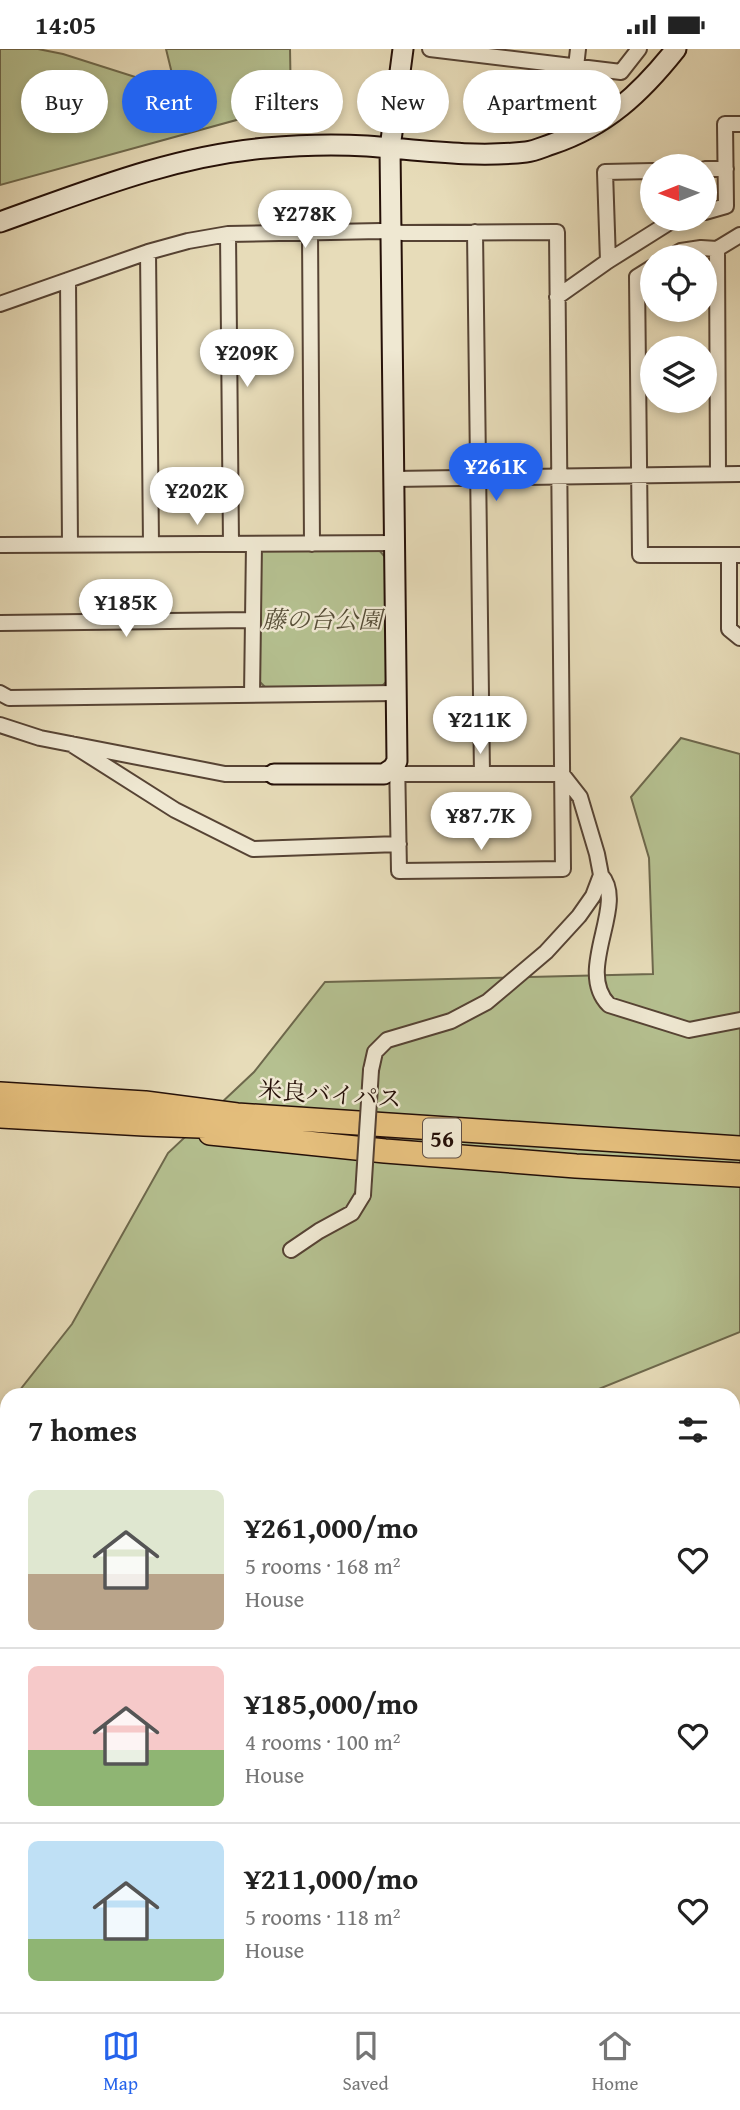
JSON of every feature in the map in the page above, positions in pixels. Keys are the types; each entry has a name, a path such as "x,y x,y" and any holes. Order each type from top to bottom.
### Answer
{"main road":[{"name":"米良バイパス","path":"0,1094 145,1114 328,1131 740,1157"},
{"path":"145,1114 238,1105 740,1134"},
{"path":"145,1114 230,1135 576,1166 740,1175"},
{"name":"米良バイパス","path":"0,1115 237,1115 740,1148"}],"street":[{"path":"0,304 148,252 228,234 310,232 391,232 475,232 557,232 563,869 399,871 396,693 395,543 394,479 391,232 390,148 402,49"},
{"path":"430,49 493,53 621,72 639,49"},
{"path":"576,67 578,49"},
{"path":"0,222 146,171 188,160 266,148 363,146 476,154 529,152 575,136 614,114 650,81 676,49"},
{"path":"718,208 726,206 724,124 740,124"},
{"path":"718,169 726,169"},
{"path":"608,261 605,172 640,171"},
{"path":"557,297 656,231"},
{"path":"310,232 312,544"},
{"path":"475,232 482,774"},
{"path":"228,234 230,544"},
{"path":"717,248 740,235"},
{"path":"148,252 151,544"},
{"path":"640,275 637,277 640,555 734,555 729,629 740,638"},
{"path":"68,280 70,545"},
{"path":"717,322 718,474"},
{"path":"394,479 740,474"},
{"path":"0,545 395,543"},
{"path":"251,695 254,544"},
{"path":"0,623 252,620"},
{"path":"0,693 9,698 396,693"},
{"path":"0,725 40,738 225,774 384,774 395,766 397,750"},
{"path":"71,744 175,810 253,849 398,844"},
{"path":"398,774 562,774"},
{"path":"562,774 580,797 601,875 606,881 608,904 596,976 600,995 609,1005 690,1030 740,1020"},
{"path":"291,1250 352,1213 363,1195 371,1070 375,1052 387,1039 450,1021 487,1002 546,952 579,916 593,896 601,875"}],"green space":[{"path":"0,49 38,49 122,73 122,133 189,133 0,185"},
{"path":"166,49 290,49 290,70 231,70 231,121 217,125 217,70 171,70"},
{"name":"藤の台公園","path":"379,550 385,557 387,681 381,687 266,688 258,680 258,551"},
{"path":"681,738 740,754 740,1332 601,1388 22,1388 72,1324 168,1153 254,1072 325,982 653,974 649,858 631,797"}]}
